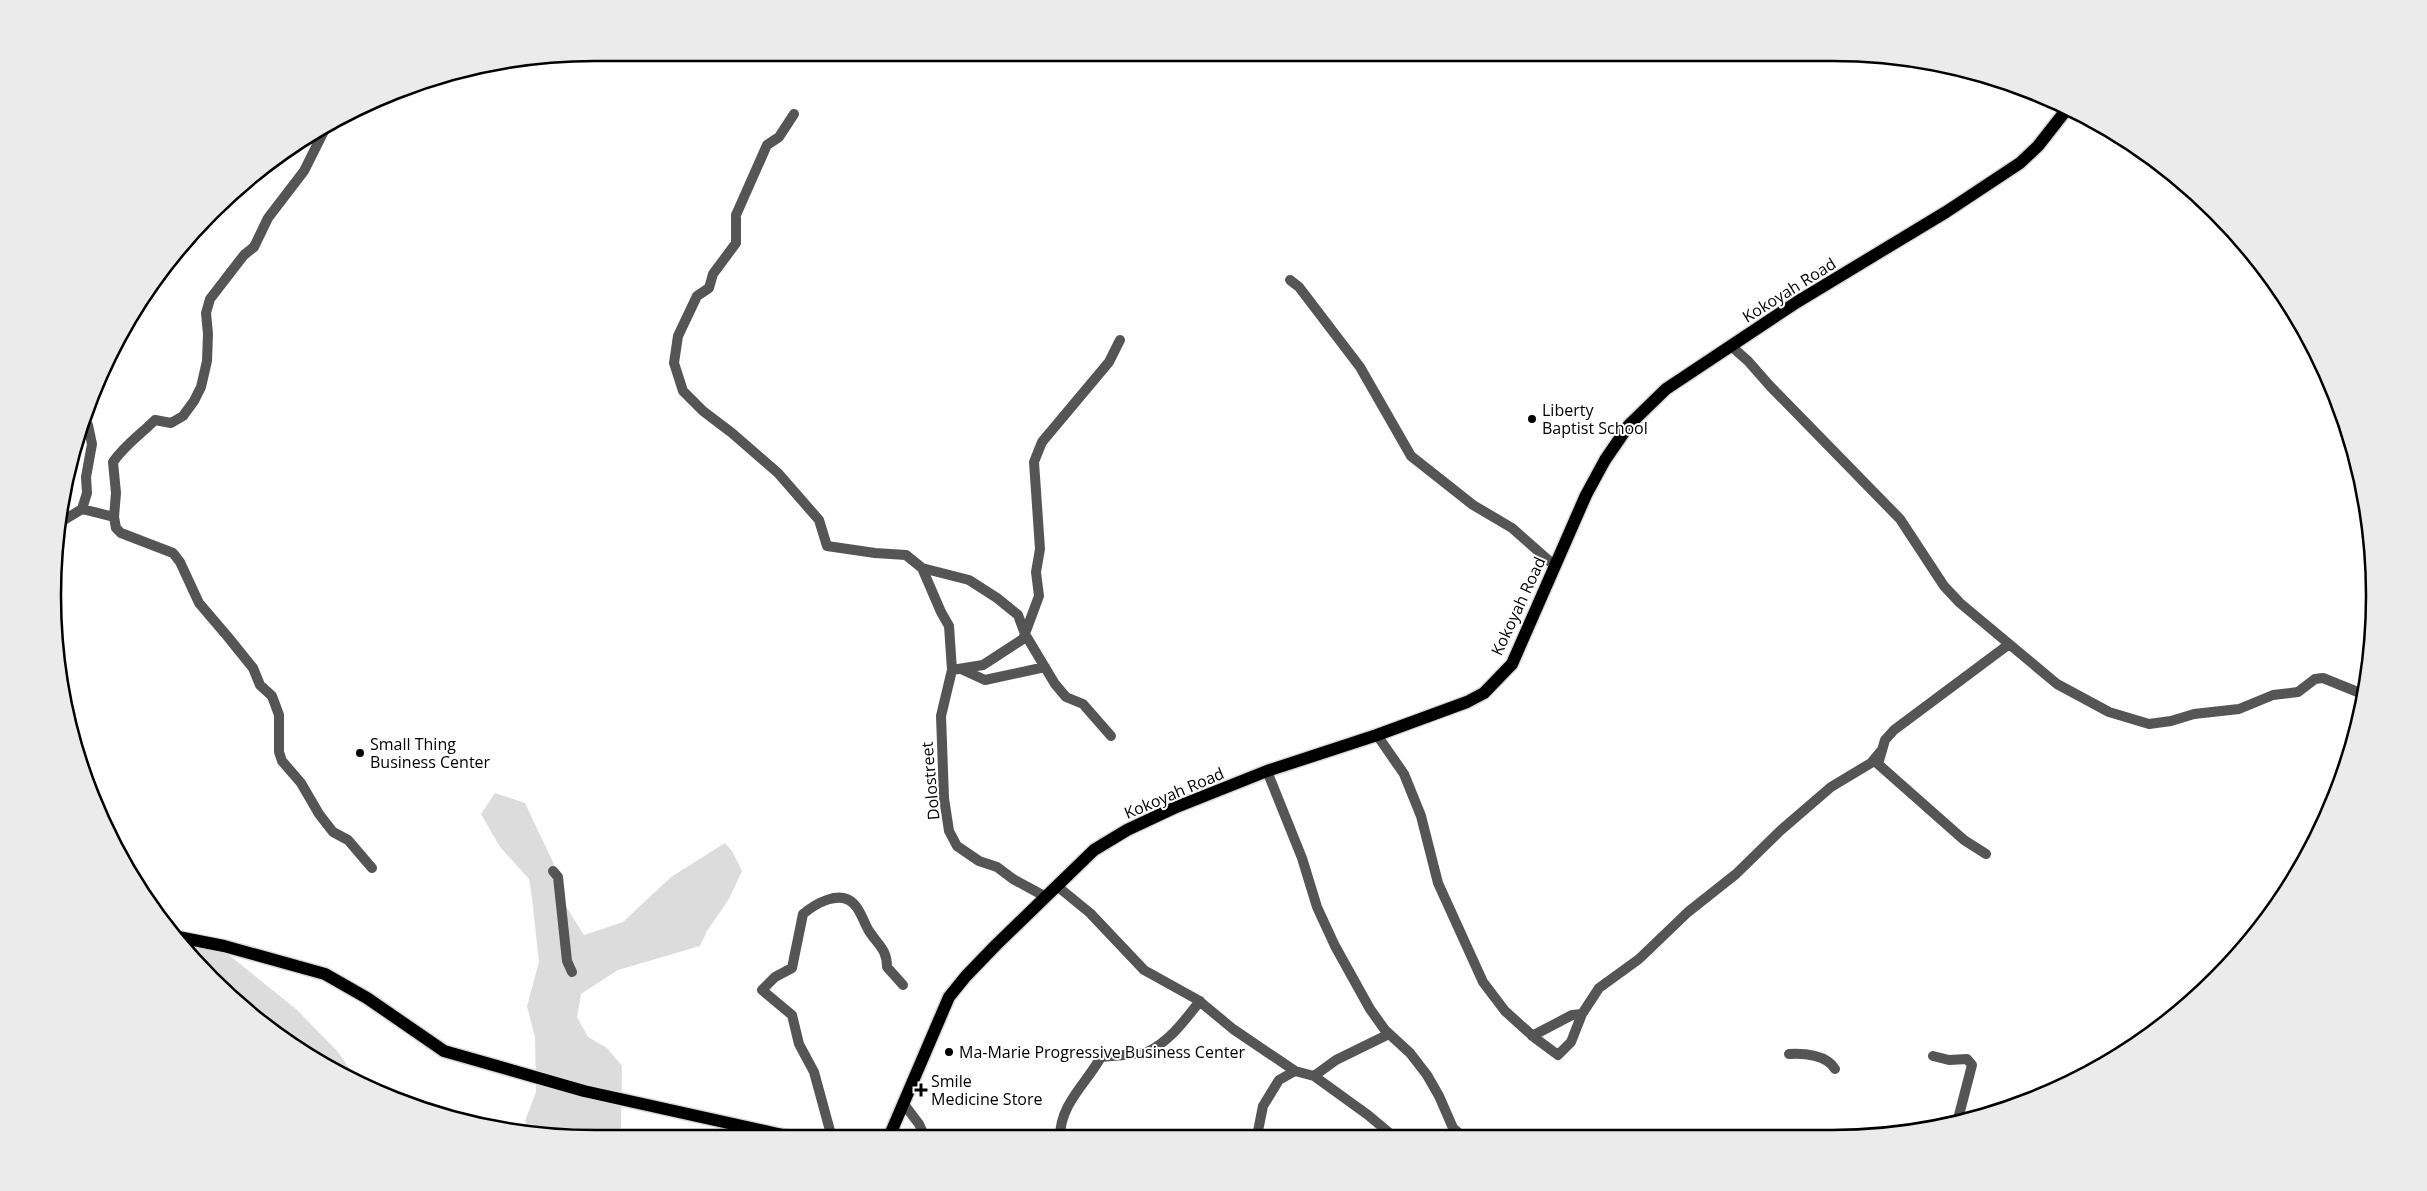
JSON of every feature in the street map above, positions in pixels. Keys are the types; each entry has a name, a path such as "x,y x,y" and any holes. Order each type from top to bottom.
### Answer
{"main road":[{"name":"Kokoyah Road","path":"893,1130 949,997 966,976 1094,850 1127,830 1174,808 1267,772 1378,735 1467,702 1484,693 1512,664 1586,496 1604,460 1629,425 1666,389 1798,302 1946,212 2020,163 2038,146 2063,114"},
{"path":"186,939 224,946 326,974 367,998 444,1051 584,1091 760,1130"}],"street":[{"path":"794,114 779,137 767,145 736,215 736,243 713,274 709,288 697,296 678,336 674,363 683,391 703,412 732,433 778,473 819,520 827,546 875,553 906,555 922,568 969,580 980,586 1018,615 1025,634 1044,667 1066,697 1083,704 1111,736"},
{"path":"321,138 304,171 268,218 254,247 244,255 210,299 206,313 208,334 207,361 201,386 194,401 183,416 171,423 155,420 140,435 126,445 113,462 116,493 114,517 116,528 121,533 173,553 180,562 199,603 252,668 260,684 272,696 279,716 278,752 282,761 301,783 319,814 334,832 348,840 372,868"},
{"path":"1290,280 1299,287 1360,367 1411,456 1473,505 1512,528 1555,566"},
{"path":"957,669 983,665 1023,639 1039,596 1036,572 1040,549 1034,462 1042,442 1108,362 1120,340"},
{"path":"1731,346 1748,361 1900,519 1954,598 2057,684 2109,712 2149,724 2171,721 2194,714 2239,709 2273,695 2298,692 2315,679 2323,678 2356,692"},
{"path":"82,510 87,493 86,477 92,444 89,428"},
{"path":"67,518 82,510 114,517"},
{"name":"Dolostreet","path":"922,568 949,626 957,669 941,716 944,798 949,831 957,846 979,861 996,867 1013,879 1046,897"},
{"path":"1986,854 1964,840 1878,764 1885,740 1894,730 2008,645"},
{"path":"957,669 985,680 1044,667"},
{"path":"1378,735 1404,774 1421,816 1438,883 1482,982 1505,1011 1532,1036 1558,1055 1571,1042 1582,1014 1599,988 1639,959 1688,912 1736,874 1780,831 1831,787 1871,764 1881,751"},
{"path":"1267,772 1302,858 1317,907 1335,946 1370,1009 1389,1034 1410,1053 1427,1076 1455,1130"},
{"path":"553,871 558,877 567,961 572,972"},
{"path":"1057,886 1090,913 1144,970 1200,1001 1233,1029 1295,1071 1314,1076 1368,1114 1386,1130"},
{"path":"830,1130 814,1072 800,1044 792,1015 762,990 775,977 792,968 803,914 815,904 838,897 854,904 870,932 887,955 887,967 902,986"},
{"path":"1060,1130 1068,1104 1101,1057 1124,1053 1146,1053 1174,1034 1200,1001"},
{"path":"1532,1036 1572,1015 1582,1014"},
{"path":"1314,1076 1336,1060 1389,1034"},
{"path":"1789,1054 1805,1053 1832,1064 1835,1069"},
{"path":"1933,1056 1949,1060 1966,1059 1972,1065 1959,1114"},
{"path":"1258,1130 1263,1106 1279,1080 1295,1071"},
{"path":"903,1103 922,1130"}],"shaded area":[{"path":"495,793 525,803 553,862 565,905 584,935 623,922 671,877 725,843 732,851 742,871 729,899 707,931 700,946 618,970 581,994 577,1017 588,1037 607,1048 622,1066 620,1130 561,1129 526,1125 525,1121 536,1092 535,1037 527,1006 539,962 532,898 529,879 500,847 481,814"},
{"path":"189,941 219,947 296,1009 337,1051 351,1071 299,1040 270,1019 243,997"}],"place":[{"name":"Liberty Baptist School","path":"1532,419"},
{"name":"Small Thing Business Center","path":"360,753"},
{"name":"Ma-Marie Progressive Business Center","path":"949,1052"},
{"name":"Smile Medicine Store","path":"921,1090"}]}
